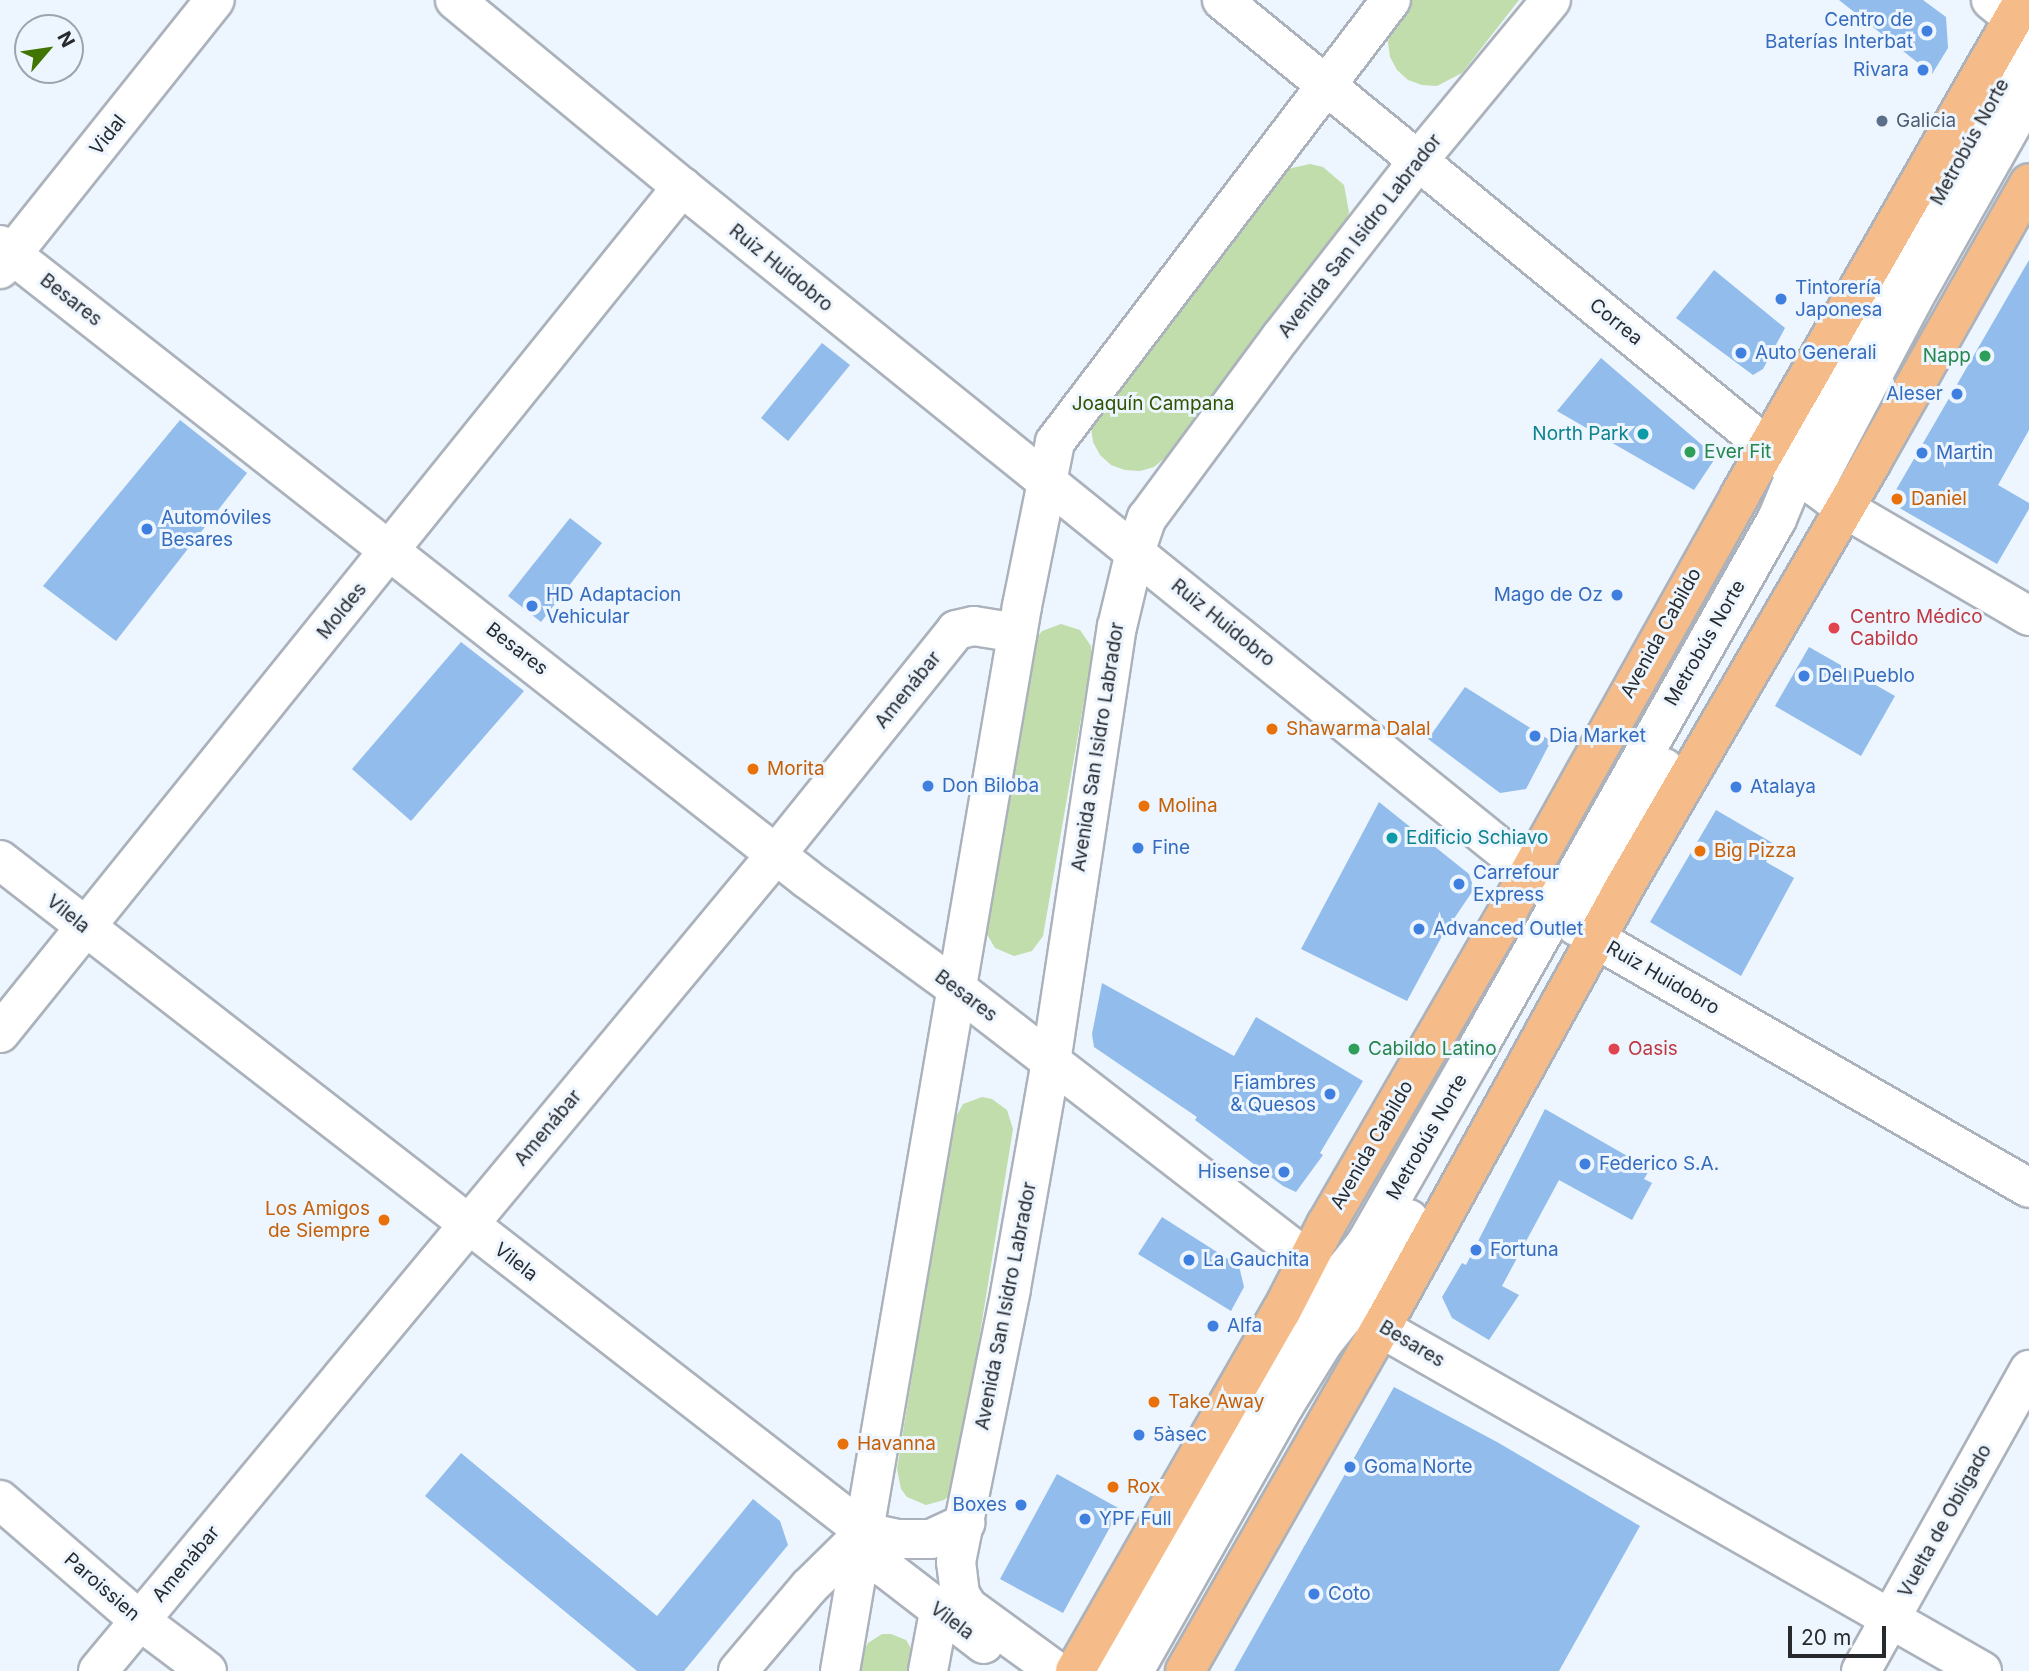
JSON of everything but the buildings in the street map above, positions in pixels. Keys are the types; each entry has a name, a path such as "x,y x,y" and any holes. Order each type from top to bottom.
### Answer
{"main road":[{"name":"Avenida Cabildo","path":"1075,1671 1281,1312 1344,1294 1578,921 1806,477 2017,17"},
{"name":"Avenida Cabildo","path":"1185,1671 1344,1294 1529,871 1806,477 2029,183"}],"street":[{"name":"Vidal","path":"4,256 215,0"},
{"name":"Ruiz Huidobro","path":"456,0 682,187 1529,871 1578,921 2029,1188"},
{"name":"Correa","path":"1222,0 1417,162 1806,477 2029,616"},
{"path":"840,1671 1017,634 1055,442 1391,0"},
{"name":"Avenida San Isidro Labrador","path":"965,1523 1011,1288 1051,1062 1117,627 1135,552 1147,518 1281,337 1417,162 1551,0"},
{"name":"Metrobús Norte","path":"1134,1671 1284,1406 1323,1343 1366,1243 1578,921 1777,519 1892,337 2029,94"},
{"name":"Moldes","path":"0,1033 682,187"},
{"name":"Besares","path":"4,256 390,550 777,853 956,988 1344,1294 1982,1671"},
{"name":"Amenábar","path":"98,1671 777,853 956,630 974,626 1017,634"},
{"name":"Vilela","path":"0,860 864,1532 884,1567 939,1612 1023,1671"},
{"name":"Metrobús Norte","path":"1103,1671 1301,1325 1344,1294"},
{"name":"Vuelta de Obligado","path":"1861,1671 2029,1370"},
{"name":"Paroissien","path":"0,1500 139,1620 207,1671"},
{"path":"864,1532 898,1539 931,1539 965,1523"},
{"name":"Vilela","path":"965,1523 956,1562 960,1594 968,1607 1056,1671"},
{"path":"738,1671 809,1587 864,1532"},
{"path":"929,1671 939,1612"}],"green space":[{"path":"1410,0 1519,0 1462,73 1437,86 1408,80 1397,70 1390,57 1390,28"},
{"name":"Joaquín Campana","path":"1310,164 1323,167 1344,185 1349,212 1346,225 1165,458 1154,467 1140,471 1111,465 1100,455 1093,442 1093,413 1283,170"},
{"path":"1061,624 1080,630 1091,646 1092,655 1043,936 1032,951 1014,956 995,948 985,931 1036,639 1042,631"},
{"path":"982,1097 992,1099 1007,1110 1013,1129 957,1476 951,1494 944,1500 926,1505 907,1497 901,1489 897,1469 953,1122 963,1104"},
{"path":"882,1634 891,1634 906,1640 915,1655 914,1671 859,1671 863,1651 868,1643"}],"place":[{"name":"Centro de Baterías Interbat","path":"1927,31"},
{"name":"Rivara","path":"1923,70"},
{"name":"Galicia","path":"1882,121"},
{"name":"Tintorería Japonesa","path":"1781,299"},
{"name":"Auto Generali","path":"1741,353"},
{"name":"Napp","path":"1985,356"},
{"name":"Aleser","path":"1957,394"},
{"name":"North Park","path":"1643,434"},
{"name":"Ever Fit","path":"1690,452"},
{"name":"Martin","path":"1922,453"},
{"name":"Daniel","path":"1897,499"},
{"name":"Automóviles Besares","path":"147,529"},
{"name":"Mago de Oz","path":"1617,595"},
{"name":"HD Adaptacion Vehicular","path":"532,606"},
{"name":"Centro Médico Cabildo","path":"1834,628"},
{"name":"Del Pueblo","path":"1804,676"},
{"name":"Shawarma Dalal","path":"1272,729"},
{"name":"Dia Market","path":"1535,736"},
{"name":"Morita","path":"753,769"},
{"name":"Don Biloba","path":"928,786"},
{"name":"Atalaya","path":"1736,787"},
{"name":"Molina","path":"1144,806"},
{"name":"Edificio Schiavo","path":"1392,838"},
{"name":"Fine","path":"1138,848"},
{"name":"Big Pizza","path":"1700,851"},
{"name":"Carrefour Express","path":"1459,884"},
{"name":"Advanced Outlet","path":"1419,929"},
{"name":"Cabildo Latino","path":"1354,1049"},
{"name":"Oasis","path":"1614,1049"},
{"name":"Fiambres & Quesos","path":"1330,1094"},
{"name":"Federico S.A.","path":"1585,1164"},
{"name":"Hisense","path":"1284,1172"},
{"name":"Los Amigos de Siempre","path":"384,1220"},
{"name":"Fortuna","path":"1476,1250"},
{"name":"La Gauchita","path":"1189,1260"},
{"name":"Alfa","path":"1213,1326"},
{"name":"Take Away","path":"1154,1402"},
{"name":"5àsec","path":"1139,1435"},
{"name":"Havanna","path":"843,1444"},
{"name":"Goma Norte","path":"1350,1467"},
{"name":"Rox","path":"1113,1487"},
{"name":"Boxes","path":"1021,1505"},
{"name":"YPF Full","path":"1085,1519"},
{"name":"Coto","path":"1314,1594"}]}
